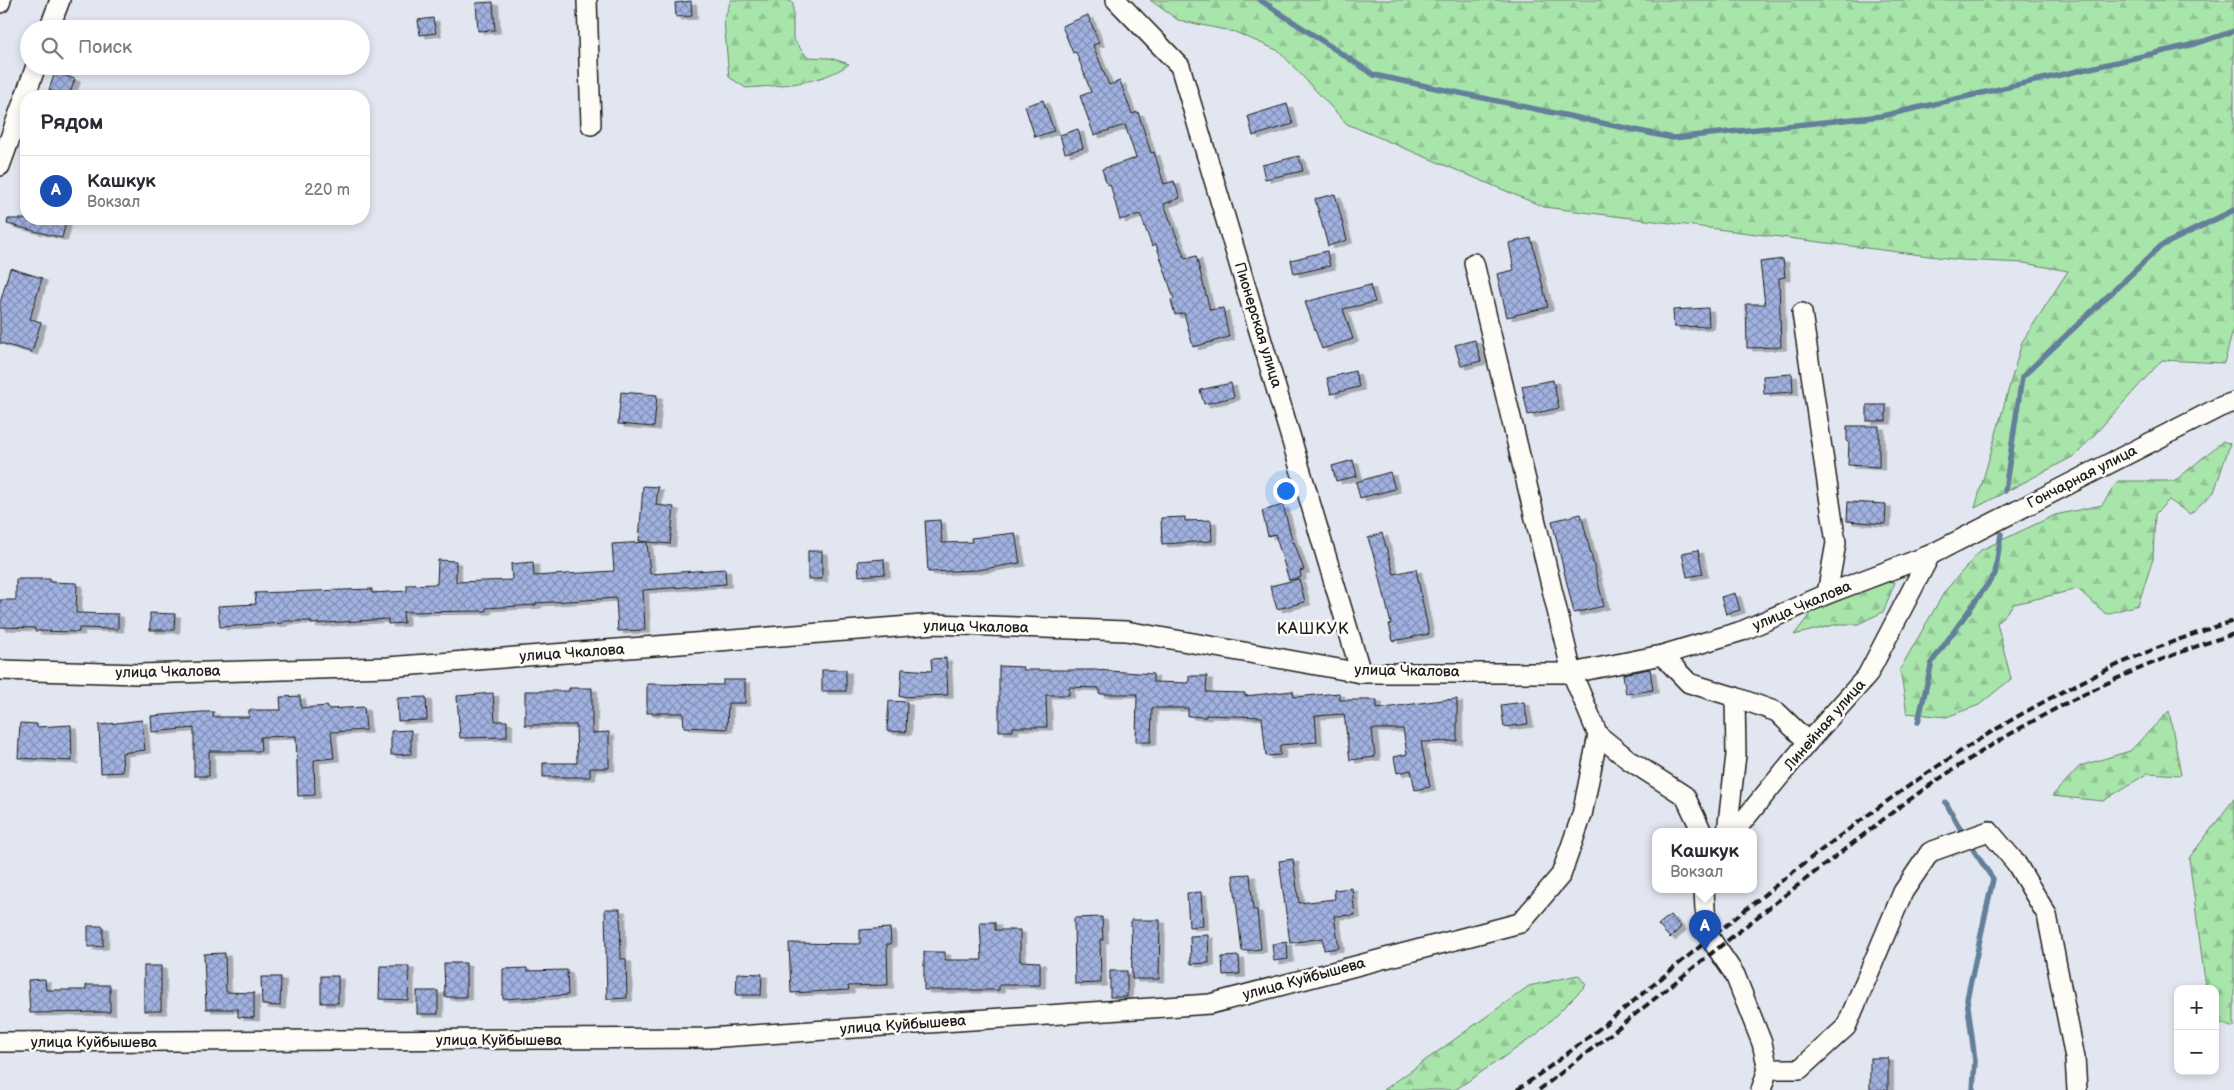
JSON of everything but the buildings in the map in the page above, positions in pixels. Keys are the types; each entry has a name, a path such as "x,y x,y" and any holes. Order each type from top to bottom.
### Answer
{"street":[{"path":"52,20 60,0"},
{"path":"587,0 591,125"},
{"name":"Пионерская улица","path":"1116,0 1180,66 1361,672"},
{"path":"27,90 33,75"},
{"path":"0,166 20,110"},
{"path":"1474,263 1572,672 1598,735 1629,760 1685,796 1700,828"},
{"path":"1802,313 1836,543 1827,594"},
{"name":"Гончарная улица","path":"1930,555 2220,407 2234,402"},
{"name":"улица Чкалова","path":"0,670 139,674 388,667 935,624 1126,631 1361,672 1572,672 1662,655 1742,631 1827,594 1930,555"},
{"name":"Линейная улица","path":"1737,828 1808,742 1868,676 1930,555"},
{"path":"1662,655 1689,683 1735,696 1777,712 1808,742"},
{"path":"1727,828 1736,755 1735,696"},
{"name":"улица Куйбышева","path":"0,1042 708,1038 1210,1004 1520,923 1561,875 1582,814 1598,735"},
{"path":"1768,1069 1800,1069 1846,1027 1903,892 1930,852 1989,831 2016,863 2047,914 2075,1058 2077,1090"},
{"path":"1704,893 1704,908 1710,938 1735,975 1762,1043 1768,1069 1762,1090"}],"green space":[{"path":"731,0 788,0 793,3 793,39 807,57 830,58 849,64 838,71 813,80 786,85 746,88 729,77 724,20"},
{"path":"1150,0 2234,0 2234,327 2224,363 2162,360 2076,455 1975,508 2022,342 2068,271 2024,263 1961,260 1544,207 1347,124 1279,51 1235,32 1178,20"},
{"path":"2223,441 2230,444 2214,492 2190,514 2169,500 2155,514 2153,559 2138,605 2106,614 2078,589 2014,604 1997,623 2011,679 1979,705 1946,717 1907,713 1900,669 1945,591 1981,550 2055,515 2102,505 2118,481 2175,481"},
{"path":"1880,581 1895,582 1883,612 1858,624 1838,624 1794,635 1814,609"},
{"path":"2169,711 2181,775 2148,773 2103,801 2052,796 2080,766 2130,751"},
{"path":"2234,799 2234,1028 2219,1022 2219,985 2205,985 2189,858"},
{"path":"1578,975 1586,985 1536,1035 1455,1090 1384,1090 1529,986"}],"waterway":[{"path":"1260,0 1374,75 1673,138 1882,116 2195,44 2234,31"},
{"path":"2005,491 2022,377 2161,246 2234,210"},
{"path":"1918,722 1932,662 1995,574 2001,534"},
{"path":"1946,803 1966,839 1993,879 1967,999 1975,1061 1973,1090"}],"railway":[{"path":"1517,1090 1590,1036 1768,891 1892,798 1956,754 2022,714 2090,678 2161,647 2234,621"},
{"path":"1539,1090 1898,808 1959,766 2034,721 2112,681 2152,663 2234,634"}],"place":[{"name":"Кашкук","path":"1705,951"}],"district":[{"name":"КАШКУК","path":"1313,629"}]}
